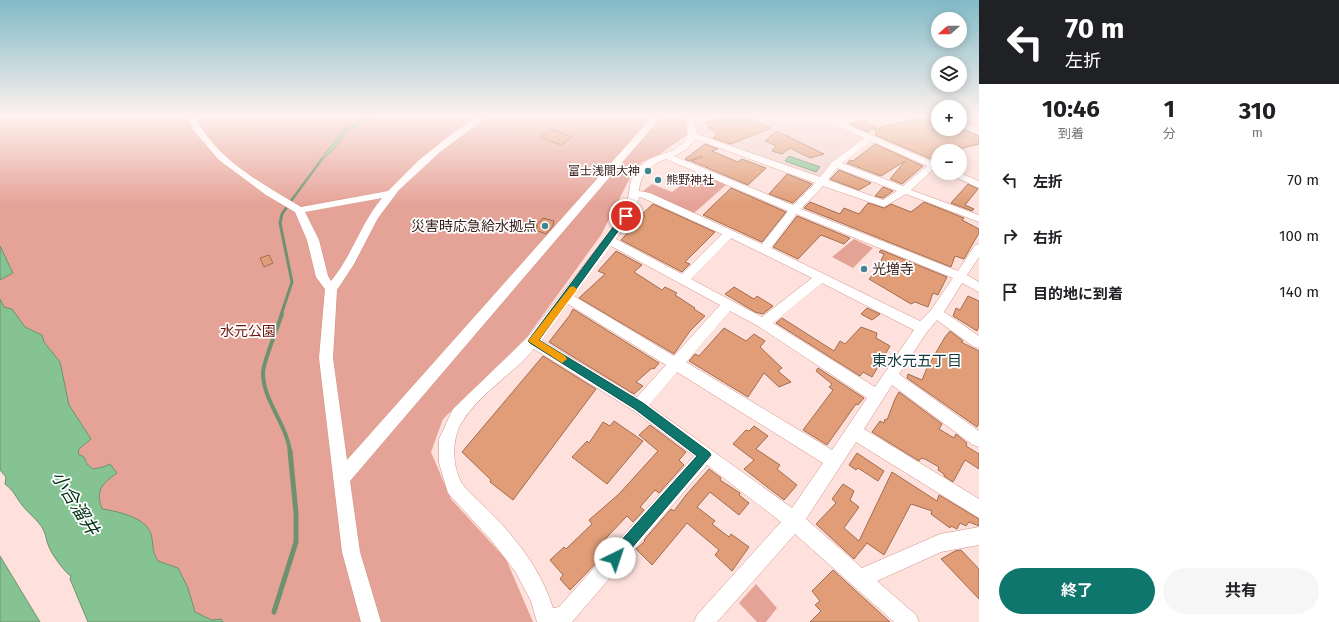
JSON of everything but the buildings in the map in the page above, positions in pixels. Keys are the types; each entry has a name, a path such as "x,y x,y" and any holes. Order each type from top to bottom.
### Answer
{"street":[{"path":"212,146 222,158 270,193 299,210 312,240 322,277 331,289"},
{"path":"371,622 351,552 326,358 331,289 343,276 355,249 374,216 393,192 432,152 441,146"},
{"path":"341,480 632,146"},
{"path":"686,146 650,162 643,167 636,176 630,209 609,240 533,341 518,358 459,414 448,435 446,454 449,476 454,487 518,556 530,575 547,621 565,615 705,455"},
{"path":"723,146 884,204 904,191 931,169"},
{"path":"764,249 794,210 822,181 835,164 859,146"},
{"path":"889,146 931,164"},
{"path":"666,156 794,210 959,276 979,288"},
{"path":"835,164 979,219"},
{"path":"967,180 979,185"},
{"path":"299,210 393,192"},
{"path":"634,193 646,195 730,233 922,328"},
{"path":"683,280 730,233"},
{"path":"609,240 763,323 877,396"},
{"path":"708,620 794,521 922,328 936,313 959,276 979,248"},
{"path":"763,323 821,277"},
{"path":"567,297 835,461"},
{"path":"639,406 728,304"},
{"path":"936,313 979,343"},
{"path":"533,341 639,406 794,521 909,622"},
{"path":"891,376 979,440"},
{"path":"854,432 979,509"},
{"path":"860,578 940,543 979,536"}],"shaded area":[{"path":"729,146 852,146 829,164 820,177"}],"green space":[{"name":"水元公園","path":"0,146 671,146 660,154 642,162 632,174 601,235 527,337 443,419 431,452 451,499 506,559 533,622 170,622 153,597 3,338 0,329"},
{"path":"697,173 727,184 693,214 643,191 652,184 672,192"},
{"path":"854,239 873,248 853,268 832,257"},
{"path":"756,584 777,608 766,622 757,622 739,603"}],"water":[{"path":"331,146 336,146 332,151 318,163"},
{"path":"789,156 820,167 816,172 785,161"},
{"path":"0,246 13,273 0,280"},
{"name":"小合溜井","path":"0,299 4,307 12,309 25,327 42,335 44,342 60,362 69,405 91,439 79,449 78,454 84,457 87,464 93,469 110,464 117,473 101,488 99,497 102,509 115,511 130,516 143,523 151,534 154,551 158,561 178,568 188,588 195,612 212,620 221,619 223,622 88,622 70,579 71,576 52,554 41,525 22,505 11,489 5,484 6,477 0,470"},
{"path":"0,556 40,622 0,622"}],"waterway":[{"path":"288,205 322,159"},
{"path":"281,315 292,282 280,223 282,214 289,204"},
{"path":"282,314 268,353 263,373 267,393 285,432 290,452"},
{"path":"274,612 296,542 296,513 290,451"}],"slow traffic":[{"path":"562,359 533,341 573,289"}],"place":[{"name":"富士浅間大神","path":"648,171"},
{"name":"熊野神社","path":"658,180"},
{"name":"災害時応急給水拠点","path":"545,226"},
{"name":"光増寺","path":"864,269"}],"district":[{"name":"東水元五丁目","path":"917,361"}],"route":[{"path":"615,558 705,455 639,406 533,341 626,216"}]}
